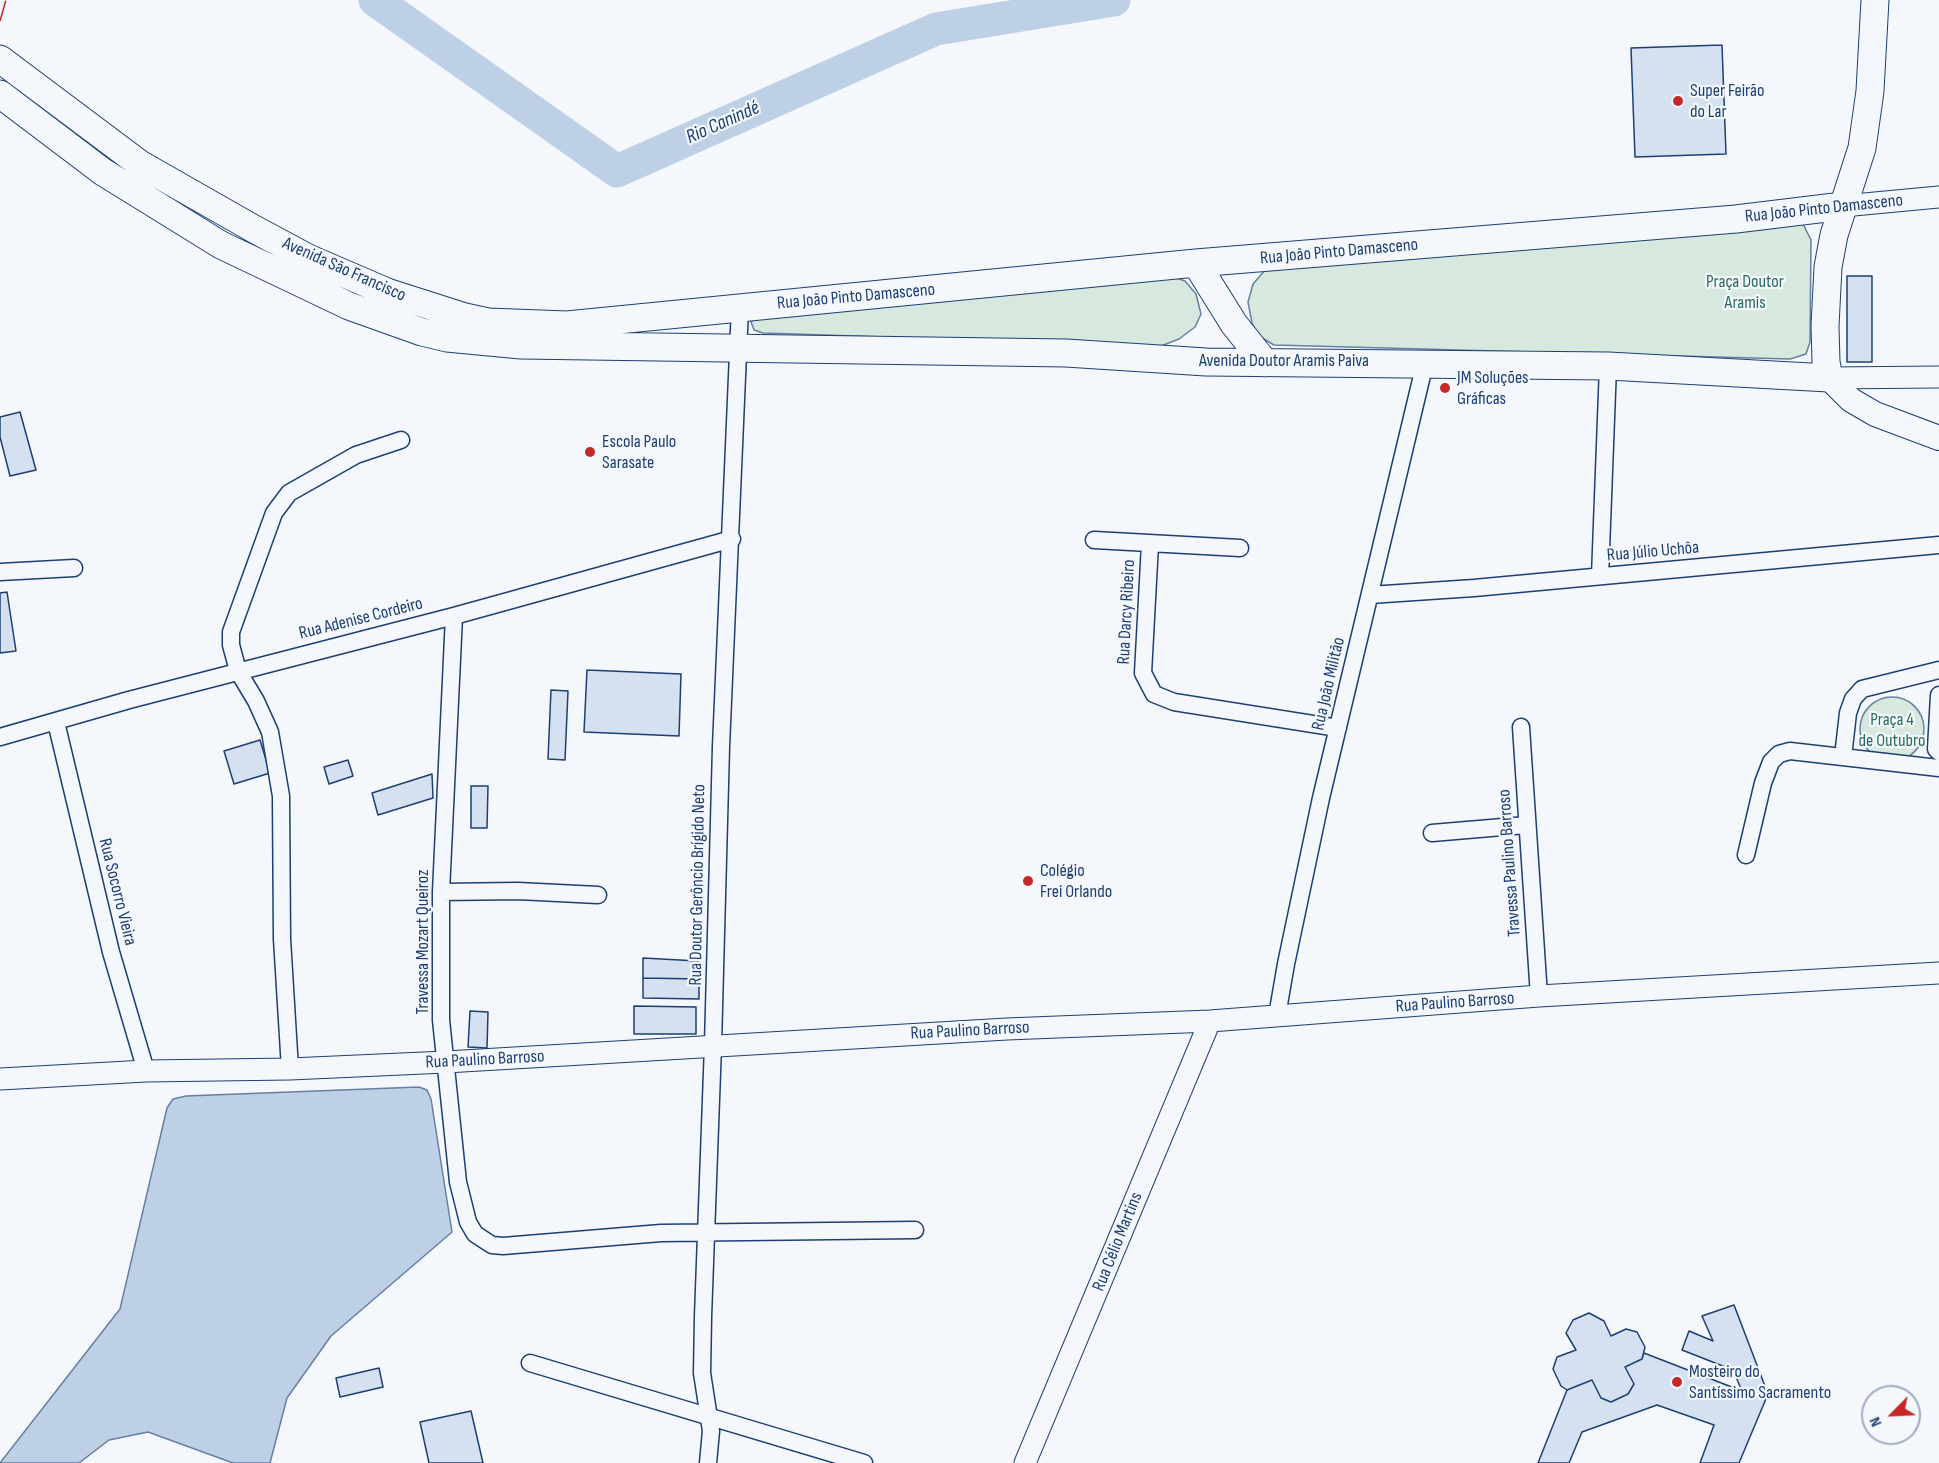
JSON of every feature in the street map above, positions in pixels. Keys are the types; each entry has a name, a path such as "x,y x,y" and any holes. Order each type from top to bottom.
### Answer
{"main road":[{"path":"1875,0 1870,91 1863,137 1828,267 1826,362 1829,378 1851,400 1875,414 1939,438"},
{"name":"Avenida São Francisco","path":"0,58 106,140 185,192 308,258 387,292 488,322 567,325 740,307"},
{"name":"Avenida São Francisco","path":"0,94 103,172 175,219 283,276 387,320 422,332 476,342 738,346"},
{"name":"Rua João Pinto Damasceno","path":"740,307 1196,263 1736,219 1843,206"},
{"path":"1196,263 1234,324 1265,363"},
{"name":"Avenida Doutor Aramis Paiva","path":"738,346 1066,353 1265,363 1608,366 1829,378"}],"street":[{"name":"Rua João Pinto Damasceno","path":"1843,206 1939,197"},
{"name":"Rua Doutor Gerôncio Brígido Neto","path":"708,1463 712,1443 702,1373 714,1045 721,747 732,539 740,307"},
{"name":"Rua João Militão","path":"1277,1017 1286,964 1338,728 1425,363"},
{"path":"1600,576 1608,366"},
{"path":"1829,378 1939,377"},
{"path":"290,1069 282,939 281,796 270,732 256,700 238,671 231,645 234,619 274,513 290,493 356,455 401,440"},
{"name":"Rua Adenise Cordeiro","path":"0,737 732,539"},
{"path":"1094,540 1240,548"},
{"name":"Rua Darcy Ribeiro","path":"1150,544 1143,674 1154,694 1174,702 1338,728"},
{"name":"Rua Júlio Uchôa","path":"1370,595 1939,545"},
{"path":"0,572 74,568"},
{"name":"Travessa Mozart Queiroz","path":"454,616 441,892 441,1020 458,1182 468,1222 482,1240 503,1246 707,1232"},
{"path":"1843,757 1848,713 1853,699 1862,689 1939,670"},
{"path":"1939,695 1936,749 1939,752"},
{"name":"Rua Socorro Vieira","path":"56,722 111,952 146,1071"},
{"name":"Travessa Paulino Barroso","path":"1521,727 1539,996"},
{"path":"1746,855 1771,762 1779,754 1790,751 1939,768"},
{"path":"1432,832 1526,825"},
{"path":"441,892 518,891 598,895"},
{"name":"Rua Paulino Barroso","path":"0,1079 146,1071 290,1069 446,1062 1007,1029 1210,1021 1539,996 1939,973"},
{"name":"Rua Célio Martins","path":"1025,1463 1210,1021"},
{"path":"707,1232 915,1230"},
{"path":"531,1363 710,1419 864,1463"}],"green space":[{"name":"Praça Doutor Aramis","path":"1803,224 1811,240 1810,342 1806,354 1790,359 1274,345 1259,336 1252,323 1248,302 1253,284 1266,269"},
{"path":"1170,276 1185,281 1196,294 1201,314 1195,327 1179,339 1161,346 763,333 754,330 751,322 760,315"},
{"name":"Praça 4 de Outubro","path":"1886,697 1898,697 1915,706 1922,717 1924,729 1922,741 1915,752 1898,761 1886,761 1874,756 1865,747 1860,735 1860,723 1865,711 1874,702"}],"water":[{"path":"419,1087 427,1090 431,1099 452,1232 331,1336 287,1398 270,1463 233,1463 148,1432 109,1440 79,1463 0,1463 120,1309 167,1108 173,1099 186,1096"}],"building":[{"name":"Super Feirão do Lar","path":"1722,45 1726,154 1635,157 1631,48"},
{"path":"1847,276 1872,276 1872,362 1847,362"},
{"path":"20,412 36,470 10,476 0,437 0,417"},
{"path":"7,592 16,651 0,653 0,593"},
{"path":"587,670 681,674 679,736 584,732"},
{"path":"551,690 568,691 565,760 548,759"},
{"path":"260,740 270,773 234,784 224,751"},
{"path":"348,760 353,776 329,784 324,767"},
{"path":"432,774 433,798 378,815 372,793"},
{"path":"471,786 488,786 487,828 471,828"},
{"path":"643,958 698,961 699,979 643,978"},
{"path":"643,978 699,979 699,999 643,998"},
{"path":"634,1006 696,1007 696,1034 634,1034"},
{"path":"470,1011 488,1012 487,1048 468,1047"},
{"name":"Mosteiro do Santíssimo Sacramento","path":"1734,1305 1768,1394 1739,1463 1700,1463 1714,1425 1657,1405 1582,1432 1569,1463 1538,1463 1567,1390 1592,1380 1601,1398 1611,1402 1628,1394 1634,1384 1625,1367 1642,1359 1644,1353 1742,1391 1733,1370 1682,1350 1689,1331 1713,1341 1702,1316"},
{"path":"1589,1313 1604,1321 1611,1336 1626,1329 1637,1332 1645,1347 1642,1359 1625,1367 1634,1384 1628,1394 1611,1402 1601,1398 1592,1380 1567,1390 1561,1386 1553,1369 1557,1357 1576,1350 1566,1333 1573,1320"},
{"path":"379,1368 383,1387 340,1397 336,1378"},
{"path":"471,1411 483,1463 429,1463 420,1422"}],"waterway":[{"name":"Rio Canindé","path":"375,0 617,171 936,29 1114,0"}],"power":[{"path":"0,21 6,0"}],"place":[{"name":"Super Feirão do Lar","path":"1678,101"},
{"name":"JM Soluções Gráficas","path":"1445,388"},
{"name":"Escola Paulo Sarasate","path":"590,452"},
{"name":"Colégio Frei Orlando","path":"1028,881"},
{"name":"Mosteiro do Santíssimo Sacramento","path":"1677,1382"}]}
